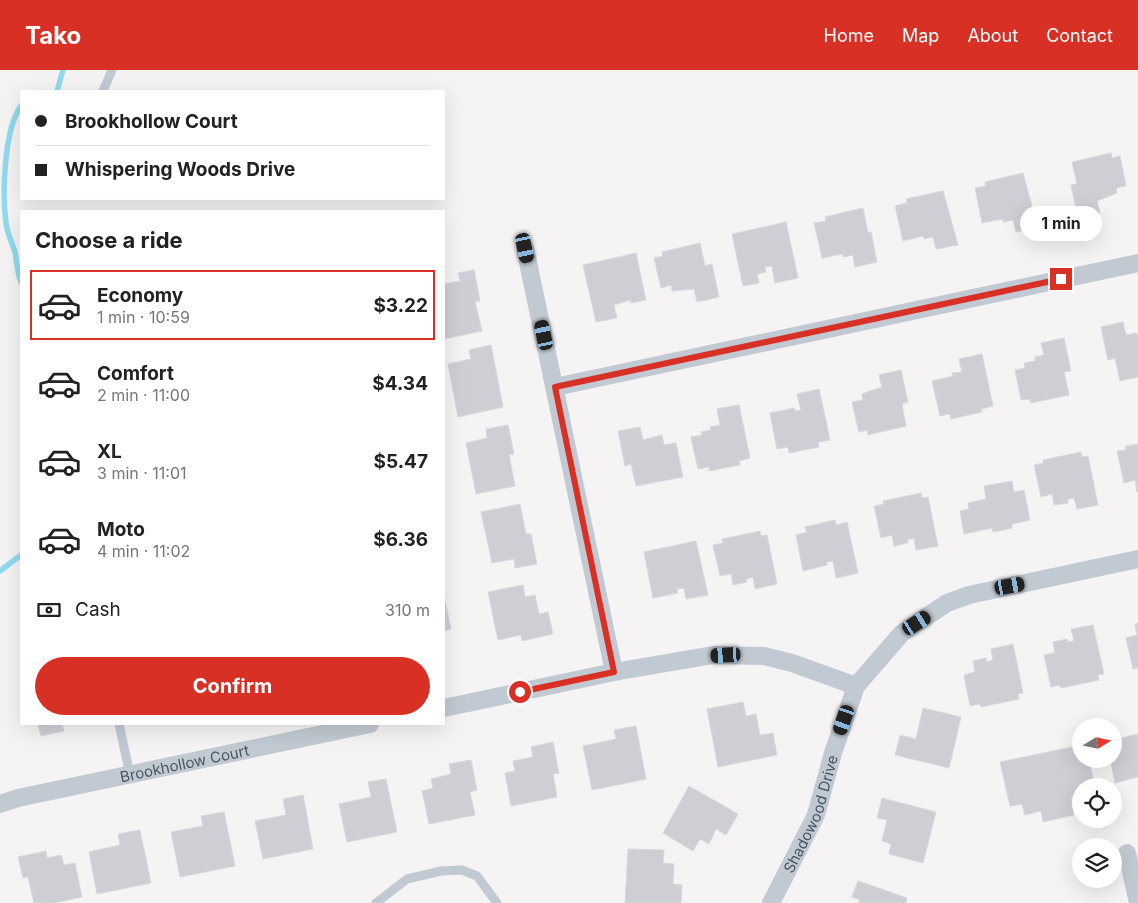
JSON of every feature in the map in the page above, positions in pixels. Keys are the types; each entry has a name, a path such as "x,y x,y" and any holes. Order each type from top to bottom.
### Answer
{"street":[{"path":"525,248 614,672"},
{"path":"555,387 1138,263"},
{"name":"Shadowood Drive","path":"771,903 816,816 833,754 856,686 902,633 947,603 993,589 1138,560"},
{"path":"445,708 614,672 713,655 764,656 792,663 856,686"},
{"name":"Brookhollow Court","path":"0,804 365,725"},
{"path":"1127,853 1138,903"}],"lane":[{"path":"103,90 112,70"},
{"path":"119,725 130,775"},
{"path":"376,903 407,879 441,871 462,870 477,876 497,903"}],"building":[{"path":"1111,153 1112,158 1120,156 1126,186 1116,188 1117,193 1097,201 1100,213 1078,218 1071,185 1077,184 1072,162"},
{"path":"1023,173 1038,228 1016,232 1013,220 1003,222 1003,219 982,223 975,188 986,186 985,182"},
{"path":"943,191 958,245 936,249 933,237 924,239 923,236 903,241 895,206 907,203 906,199"},
{"path":"863,208 868,233 871,232 877,262 855,267 853,255 843,257 843,254 822,258 814,223 826,221 825,217"},
{"path":"786,222 798,278 775,283 772,266 765,267 766,272 757,274 759,283 743,286 732,234"},
{"path":"700,243 705,266 712,264 719,297 697,302 694,289 672,291 671,285 661,288 654,258 663,256 662,252"},
{"path":"636,253 646,300 631,303 630,300 614,305 617,318 596,322 583,265"},
{"path":"474,270 480,301 475,302 482,331 445,339 445,284 460,281 458,273"},
{"path":"1123,322 1126,335 1136,333 1138,336 1138,377 1120,381 1115,358 1108,360 1101,327"},
{"path":"1064,338 1071,371 1064,372 1069,395 1031,403 1029,399 1021,400 1015,370 1025,368 1024,363 1035,361 1035,357 1044,355 1041,343"},
{"path":"491,345 503,407 458,417 448,364 471,359 469,350"},
{"path":"982,354 993,406 981,409 982,412 951,419 950,414 940,416 932,381 953,376 952,373 962,372 959,359"},
{"path":"901,370 908,402 902,404 906,426 868,435 867,430 859,432 852,402 863,400 862,394 882,387 879,375"},
{"path":"819,389 830,440 818,442 819,447 789,453 788,447 777,449 770,413 794,408 795,411 801,410 797,394"},
{"path":"739,405 750,458 739,461 740,465 709,471 709,467 698,469 691,437 702,435 701,432 711,430 710,427 720,425 717,409"},
{"path":"508,425 514,454 509,455 515,486 476,494 466,443 487,438 486,429"},
{"path":"640,427 643,440 662,435 664,445 676,443 683,477 636,486 631,464 625,466 618,431"},
{"path":"1138,444 1137,492 1135,480 1124,483 1117,451 1126,450 1126,446"},
{"path":"1081,452 1082,457 1088,456 1098,505 1077,509 1074,498 1068,499 1068,503 1054,505 1052,494 1041,497 1034,465 1044,463 1043,460"},
{"path":"1012,481 1014,492 1024,490 1030,520 1012,524 1012,528 993,532 992,528 964,534 960,511 969,509 968,503 986,499 984,486"},
{"path":"921,493 922,498 928,497 938,546 916,550 914,538 907,540 908,543 894,546 892,535 881,538 874,506 884,504 883,501"},
{"path":"520,504 526,534 531,534 537,564 515,568 514,559 492,563 481,512"},
{"path":"835,520 836,525 847,522 858,573 836,578 833,561 827,562 827,565 803,571 796,535 807,532 805,527"},
{"path":"760,531 761,536 767,535 777,584 755,589 753,577 746,579 747,582 733,585 731,574 720,576 713,545 723,543 722,539"},
{"path":"696,541 708,595 686,599 684,588 677,589 678,593 653,598 644,552"},
{"path":"523,585 525,597 535,595 539,614 548,612 553,634 522,641 521,635 498,640 488,592"},
{"path":"445,600 451,629 445,631"},
{"path":"1138,623 1138,668 1133,669 1126,638 1137,635 1135,624"},
{"path":"1093,625 1104,674 1098,675 1099,680 1061,688 1060,685 1051,687 1044,655 1055,653 1053,642 1067,639 1068,642 1074,641 1071,629"},
{"path":"1013,644 1023,693 1018,694 1019,699 981,707 980,704 970,706 964,675 975,672 973,661 986,658 987,662 993,660 991,649"},
{"path":"743,702 746,716 756,714 760,735 773,733 777,755 718,767 707,709"},
{"path":"923,708 961,717 949,768 895,755 900,735 916,739"},
{"path":"38,725 62,725 64,731 41,736"},
{"path":"636,726 646,779 592,790 583,746 616,739 614,730"},
{"path":"1138,734 1138,777 1122,781 1122,778 1114,778 1112,768 1122,768 1122,738"},
{"path":"553,742 559,773 553,774 557,797 511,806 505,773 515,771 513,761 533,757 531,747"},
{"path":"1072,747 1072,768 1091,768 1093,778 1072,778 1072,815 1043,822 1041,811 1025,815 1022,804 1010,806 1000,762"},
{"path":"471,760 477,790 470,792 475,815 429,824 422,791 433,788 431,779 451,774 449,764"},
{"path":"386,779 397,832 347,842 339,804 371,797 368,782"},
{"path":"689,786 738,814 726,835 716,829 709,844 700,839 693,851 663,833"},
{"path":"303,795 313,849 263,859 255,821 286,815 283,799"},
{"path":"882,798 936,812 923,863 889,854 891,844 882,841 887,820 877,818"},
{"path":"224,812 235,866 180,877 171,832 203,826 201,816"},
{"path":"140,830 151,883 97,894 89,852 120,845 118,834"},
{"path":"628,849 664,850 663,863 674,864 673,884 682,885 681,903 625,903"},
{"path":"46,851 47,858 61,855 64,865 75,863 82,897 55,903 34,903 28,877 23,878 18,857"},
{"path":"858,881 907,898 906,903 859,903 860,900 852,897"}],"waterway":[{"path":"57,90 63,70"},
{"path":"20,108 15,116 8,145 4,196 8,234 15,252 20,278"},
{"path":"0,571 20,556"}],"route":[{"path":"520,692 614,672 555,387 1061,279"}]}
